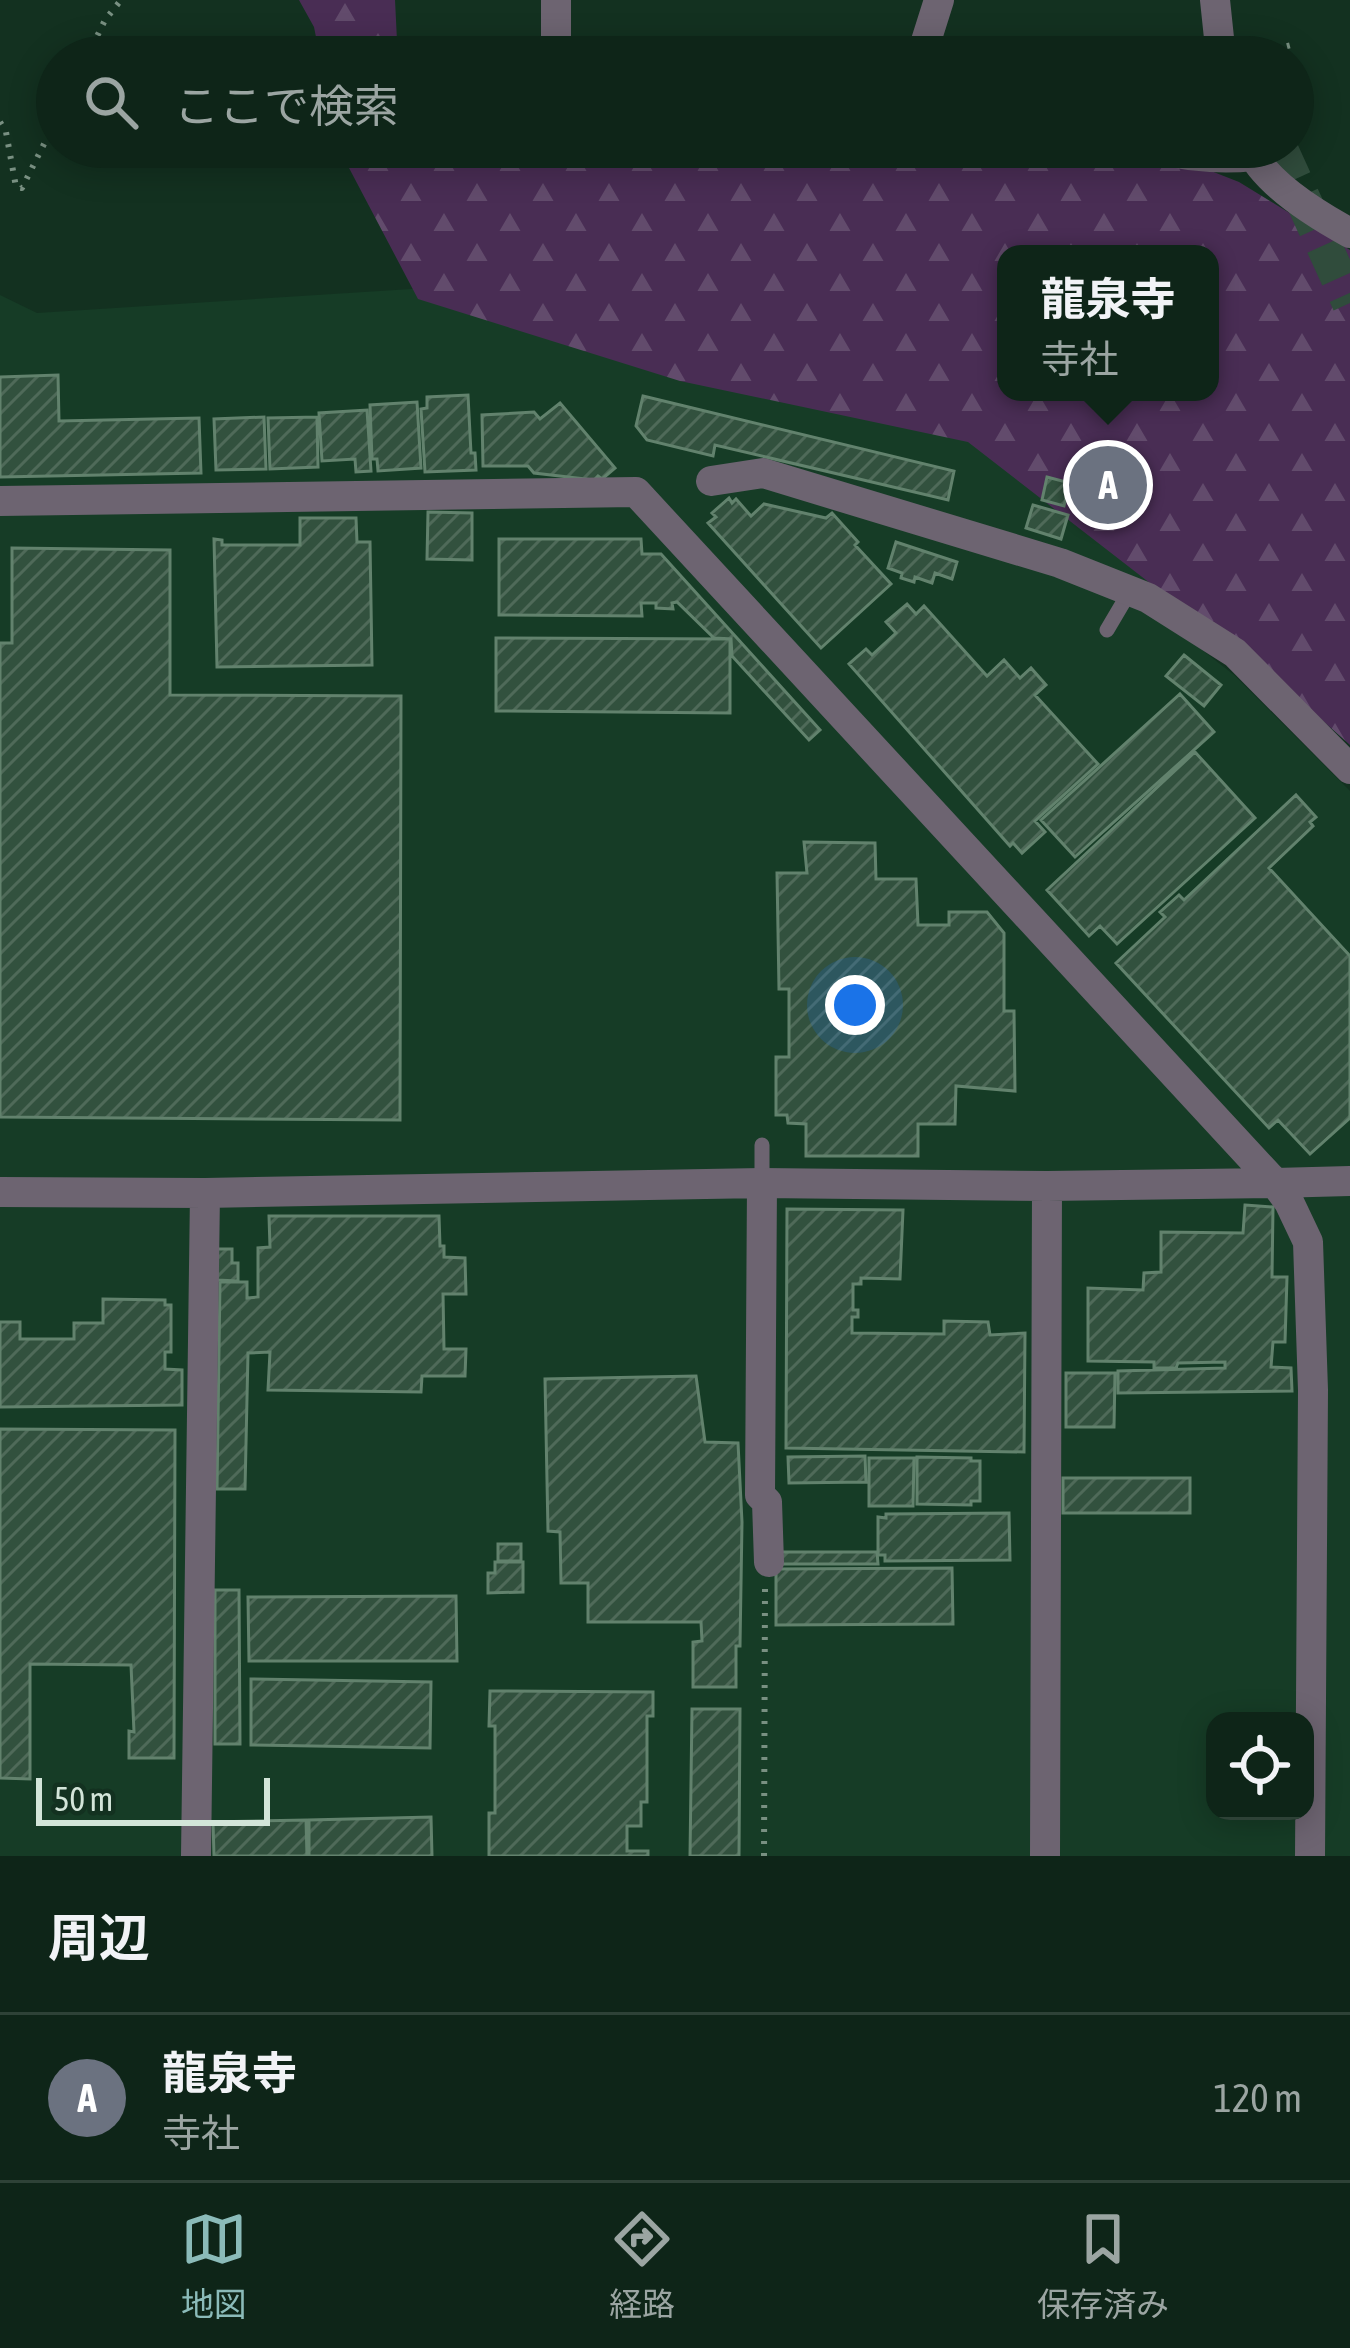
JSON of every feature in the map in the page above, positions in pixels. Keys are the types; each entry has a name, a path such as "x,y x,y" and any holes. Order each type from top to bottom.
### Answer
{"street":[{"path":"556,0 556,36"},
{"path":"928,36 939,0"},
{"path":"1216,0 1219,36"},
{"path":"1264,168 1324,219 1350,233"},
{"path":"710,482 763,473 1060,563 1148,598 1234,653 1350,769"},
{"path":"0,501 635,492 1289,1202 1308,1242 1313,1390 1310,1856"},
{"path":"0,1192 1350,1181"},
{"path":"762,1183 760,1495 767,1502 770,1562"},
{"path":"1045,1856 1047,1186"},
{"path":"196,1856 205,1193"}],"lane":[{"path":"1107,630 1130,591"},
{"path":"762,1145 762,1183"}],"path":[{"path":"98,36 121,0"},
{"path":"0,122 7,132 16,188 22,188 36,160"},
{"path":"764,1856 765,1566 770,1562"}],"shaded area":[{"path":"490,284 1168,488 1191,641 1234,675 1350,791 1350,1856 0,1856 0,295 37,313"}],"green space":[{"path":"299,0 395,0 397,36 316,36"},
{"path":"349,168 1203,168 1239,182 1350,250 1350,745 1293,694 968,442 680,381 418,299"}],"building":[{"path":"58,375 59,421 199,418 201,473 0,477 0,377"},
{"path":"468,395 476,470 425,472 421,409 427,408 427,397"},
{"path":"643,396 954,471 948,500 715,445 713,456 647,440 636,426"},
{"path":"417,402 421,468 378,471 377,459 372,459 370,405"},
{"path":"560,403 615,468 602,479 534,473 528,466 483,466 482,415 534,412 540,419"},
{"path":"367,410 371,471 356,472 355,459 322,461 319,413"},
{"path":"264,417 266,469 216,470 214,419"},
{"path":"317,417 318,467 270,469 268,418"},
{"path":"1047,477 1070,483 1064,506 1042,500"},
{"path":"729,498 732,503 736,499 751,516 764,504 826,518 832,513 891,584 821,648 708,523"},
{"path":"1033,505 1068,515 1061,539 1026,528"},
{"path":"428,512 472,513 472,560 427,559"},
{"path":"300,518 356,518 357,542 370,542 372,665 217,667 214,539 222,540 222,545 300,545"},
{"path":"499,539 641,539 642,554 661,554 820,730 809,740 732,656 731,639 714,638 677,602 672,603 673,609 641,603 642,616 499,615"},
{"path":"896,542 957,562 952,579 935,573 932,583 901,578 902,573 888,568"},
{"path":"12,548 170,550 170,695 401,696 400,1120 0,1117 0,643 12,643"},
{"path":"907,604 916,614 924,606 987,676 1004,660 1020,678 1031,668 1046,685 1035,695 1098,764 1035,821 1045,832 1022,853 1013,843 1010,846 849,664 866,649 872,655 896,633 886,622"},
{"path":"496,638 730,639 730,713 496,711"},
{"path":"1184,655 1221,685 1204,706 1166,676"},
{"path":"1180,694 1214,732 1075,857 1041,820"},
{"path":"1195,752 1255,818 1117,944 1100,926 1089,936 1047,890"},
{"path":"1296,795 1316,817 1310,822 1313,826 1269,868 1350,956 1350,1118 1310,1154 1278,1120 1269,1128 1116,963 1165,917 1160,912 1179,895 1184,900"},
{"path":"804,842 875,843 876,879 916,879 918,925 949,925 949,912 987,912 1004,933 1004,1011 1014,1011 1015,1091 956,1086 955,1124 918,1124 918,1156 806,1156 806,1124 788,1123 787,1115 776,1115 776,1057 789,1057 789,989 779,989 777,873 807,873"},
{"path":"1245,1205 1273,1207 1272,1277 1287,1277 1285,1342 1273,1342 1271,1367 1291,1368 1292,1391 1118,1393 1118,1371 1225,1368 1225,1362 1154,1368 1154,1362 1088,1361 1088,1288 1143,1290 1144,1273 1161,1272 1161,1232 1243,1233"},
{"path":"787,1209 903,1210 900,1279 861,1278 861,1284 853,1284 853,1310 858,1310 858,1317 852,1317 852,1333 944,1334 944,1321 988,1322 990,1335 1025,1333 1024,1452 786,1448"},
{"path":"269,1216 439,1216 444,1257 465,1258 466,1294 443,1294 444,1349 466,1349 465,1376 422,1376 421,1392 268,1390 270,1352 248,1353 245,1489 217,1489 220,1282 247,1282 247,1298 258,1297 258,1248 270,1247"},
{"path":"217,1249 232,1249 238,1281 217,1280"},
{"path":"103,1299 165,1300 165,1305 171,1305 171,1352 165,1352 165,1369 182,1370 182,1405 0,1407 0,1322 20,1322 20,1339 74,1339 74,1323 103,1323"},
{"path":"1066,1373 1115,1373 1114,1427 1066,1427"},
{"path":"696,1376 705,1442 738,1443 742,1522 736,1687 693,1687 693,1642 702,1641 701,1622 588,1622 588,1583 561,1583 560,1532 548,1531 545,1379"},
{"path":"0,1429 175,1430 174,1758 129,1758 129,1731 134,1732 131,1665 30,1664 30,1779 0,1778"},
{"path":"865,1456 866,1482 789,1483 788,1457"},
{"path":"917,1457 980,1461 980,1501 917,1504"},
{"path":"869,1458 914,1458 913,1506 869,1506"},
{"path":"1063,1478 1190,1478 1190,1513 1063,1513"},
{"path":"1009,1513 1010,1560 885,1561 885,1555 878,1555 878,1517 886,1518 886,1514"},
{"path":"498,1544 521,1544 521,1561 498,1561"},
{"path":"778,1552 877,1552 878,1564 779,1564"},
{"path":"495,1562 523,1562 523,1592 488,1593 488,1573 495,1573"},
{"path":"952,1568 953,1624 776,1625 776,1569"},
{"path":"215,1590 239,1590 240,1744 215,1744"},
{"path":"456,1596 457,1661 249,1661 248,1597"},
{"path":"251,1679 431,1682 430,1748 251,1745"},
{"path":"490,1691 653,1692 653,1716 647,1716 647,1802 641,1802 641,1826 627,1826 627,1851 648,1851 648,1856 489,1856 489,1813 495,1813"},
{"path":"692,1709 740,1709 739,1856 690,1856"},
{"path":"431,1817 432,1856 309,1856 309,1820"},
{"path":"306,1820 307,1856 214,1856 213,1822"}],"tunnel":[{"path":"1289,168 1350,303"}],"place":[{"name":"龍泉寺","path":"1108,485"}]}
